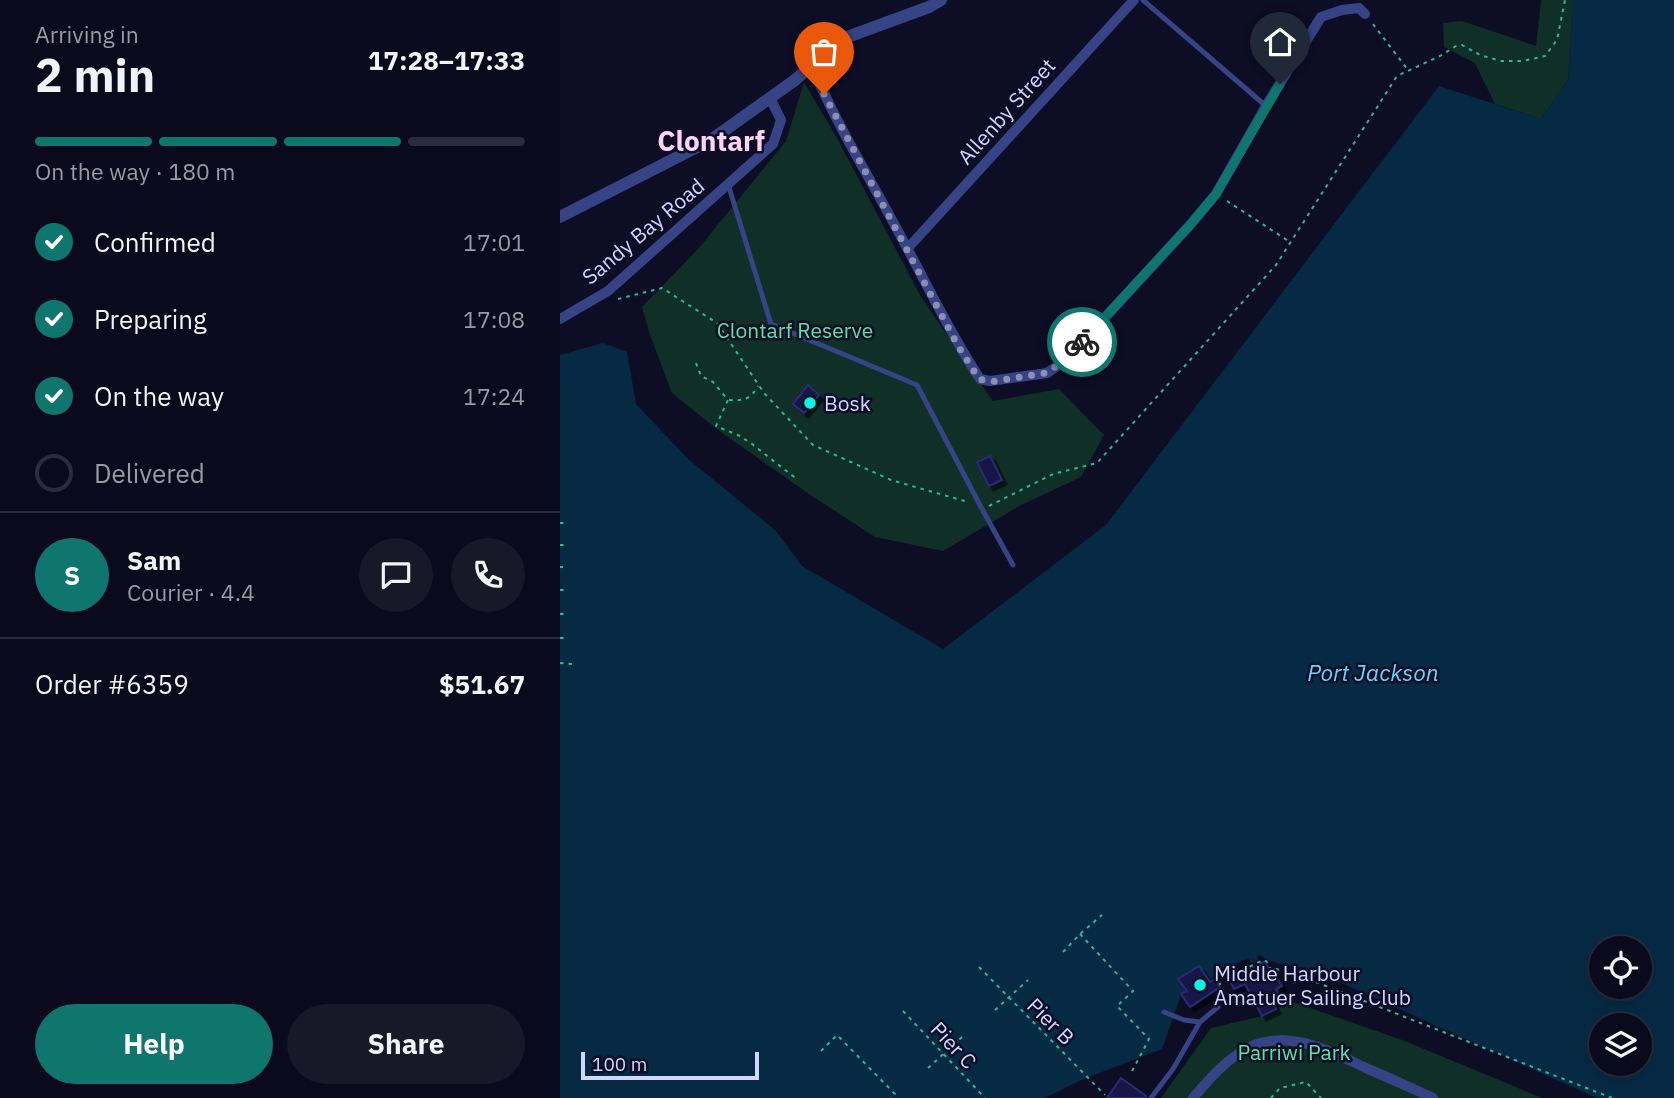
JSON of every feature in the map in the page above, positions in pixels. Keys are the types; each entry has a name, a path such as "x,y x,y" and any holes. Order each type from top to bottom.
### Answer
{"street":[{"path":"560,218 711,140 770,99 839,42 941,0"},
{"name":"Allenby Street","path":"908,248 1134,0"},
{"path":"813,66 824,94 958,346 979,379 990,382 1046,373 1066,360 1216,194 1321,17 1359,8 1365,14"},
{"name":"Sandy Bay Road","path":"560,318 608,290 773,144 780,120 770,99"},
{"path":"1193,1098 1214,1073 1235,1057 1254,1045 1277,1040 1313,1045 1433,1098"}],"lane":[{"path":"1143,0 1266,106"},
{"path":"728,184 771,324 917,385 1013,565"},
{"path":"1151,1098 1173,1069 1200,1022 1218,1007"},
{"path":"1164,1012 1184,1020 1200,1022"}],"path":[{"path":"1365,14 1409,71"},
{"path":"1216,194 1291,243"},
{"path":"618,299 662,288"},
{"path":"696,363 701,376 713,382 728,400"},
{"path":"728,400 746,400 753,396 758,386"},
{"path":"728,400 716,426 746,440 799,480"},
{"path":"560,590 567,590"},
{"path":"560,614 566,614"},
{"path":"560,638 566,638"},
{"path":"560,663 573,663"},
{"path":"1063,951 1102,915"},
{"path":"1080,934 1133,990 1117,1006 1149,1039 1130,1075"},
{"path":"1218,1007 1226,1003 1217,978 1233,975 1263,960 1272,971 1276,969 1290,972 1612,1098"},
{"name":"Pier B","path":"979,967 1105,1095"},
{"path":"995,1010 1028,980"},
{"name":"Pier C","path":"903,1011 985,1098"},
{"path":"821,1051 837,1035 895,1094 891,1098"},
{"path":"928,1069 962,1037"},
{"path":"1271,1098 1280,1088 1306,1082 1321,1098"}],"green space":[{"path":"1541,0 1573,0 1568,80 1541,119 1495,104 1475,63 1444,47 1443,23 1462,21 1536,46"},
{"name":"Clontarf Reserve","path":"804,82 837,138 921,297 993,401 1059,389 1104,435 1081,477 1021,505 943,551 875,537 718,430 672,393 650,335 642,307 699,248 786,141"},
{"name":"Parriwi Park","path":"1290,1001 1405,1041 1542,1098 1161,1098 1211,1028 1262,1016"}],"water":[{"name":"Port Jackson","path":"1573,0 1674,0 1674,1098 1597,1098 1308,968 1282,964 1259,955 1258,960 1252,963 1248,958 1236,964 1239,970 1212,977 1210,982 1199,966 1179,979 1187,991 1181,995 1162,1049 1081,1080 1045,1098 560,1098 560,355 603,343 627,352 636,404 688,459 775,530 802,566 943,649 1106,525 1439,86 1541,119 1568,80"}],"building":[{"path":"808,385 819,395 804,413 793,404"},
{"path":"990,456 1002,480 989,486 977,462"},
{"path":"1264,962 1282,986 1276,989 1278,993 1271,997 1276,1009 1262,1016 1245,984 1234,989 1229,979"},
{"name":"Middle Harbour Amatuer Sailing Club","path":"1199,966 1210,982 1215,979 1220,987 1190,1007 1181,994 1187,991 1178,979"},
{"path":"1121,1078 1146,1096 1146,1098 1107,1098"}],"way so far":[{"path":"824,94 958,346 979,379 990,382 1046,373 1066,360 1082,342"}],"place":[{"name":"Bosk","path":"810,403"},
{"name":"Middle Harbour Amatuer Sailing Club","path":"1200,985"}],"district":[{"name":"Clontarf","path":"711,140"}],"route":[{"path":"1082,342 1216,194 1280,84"}]}
